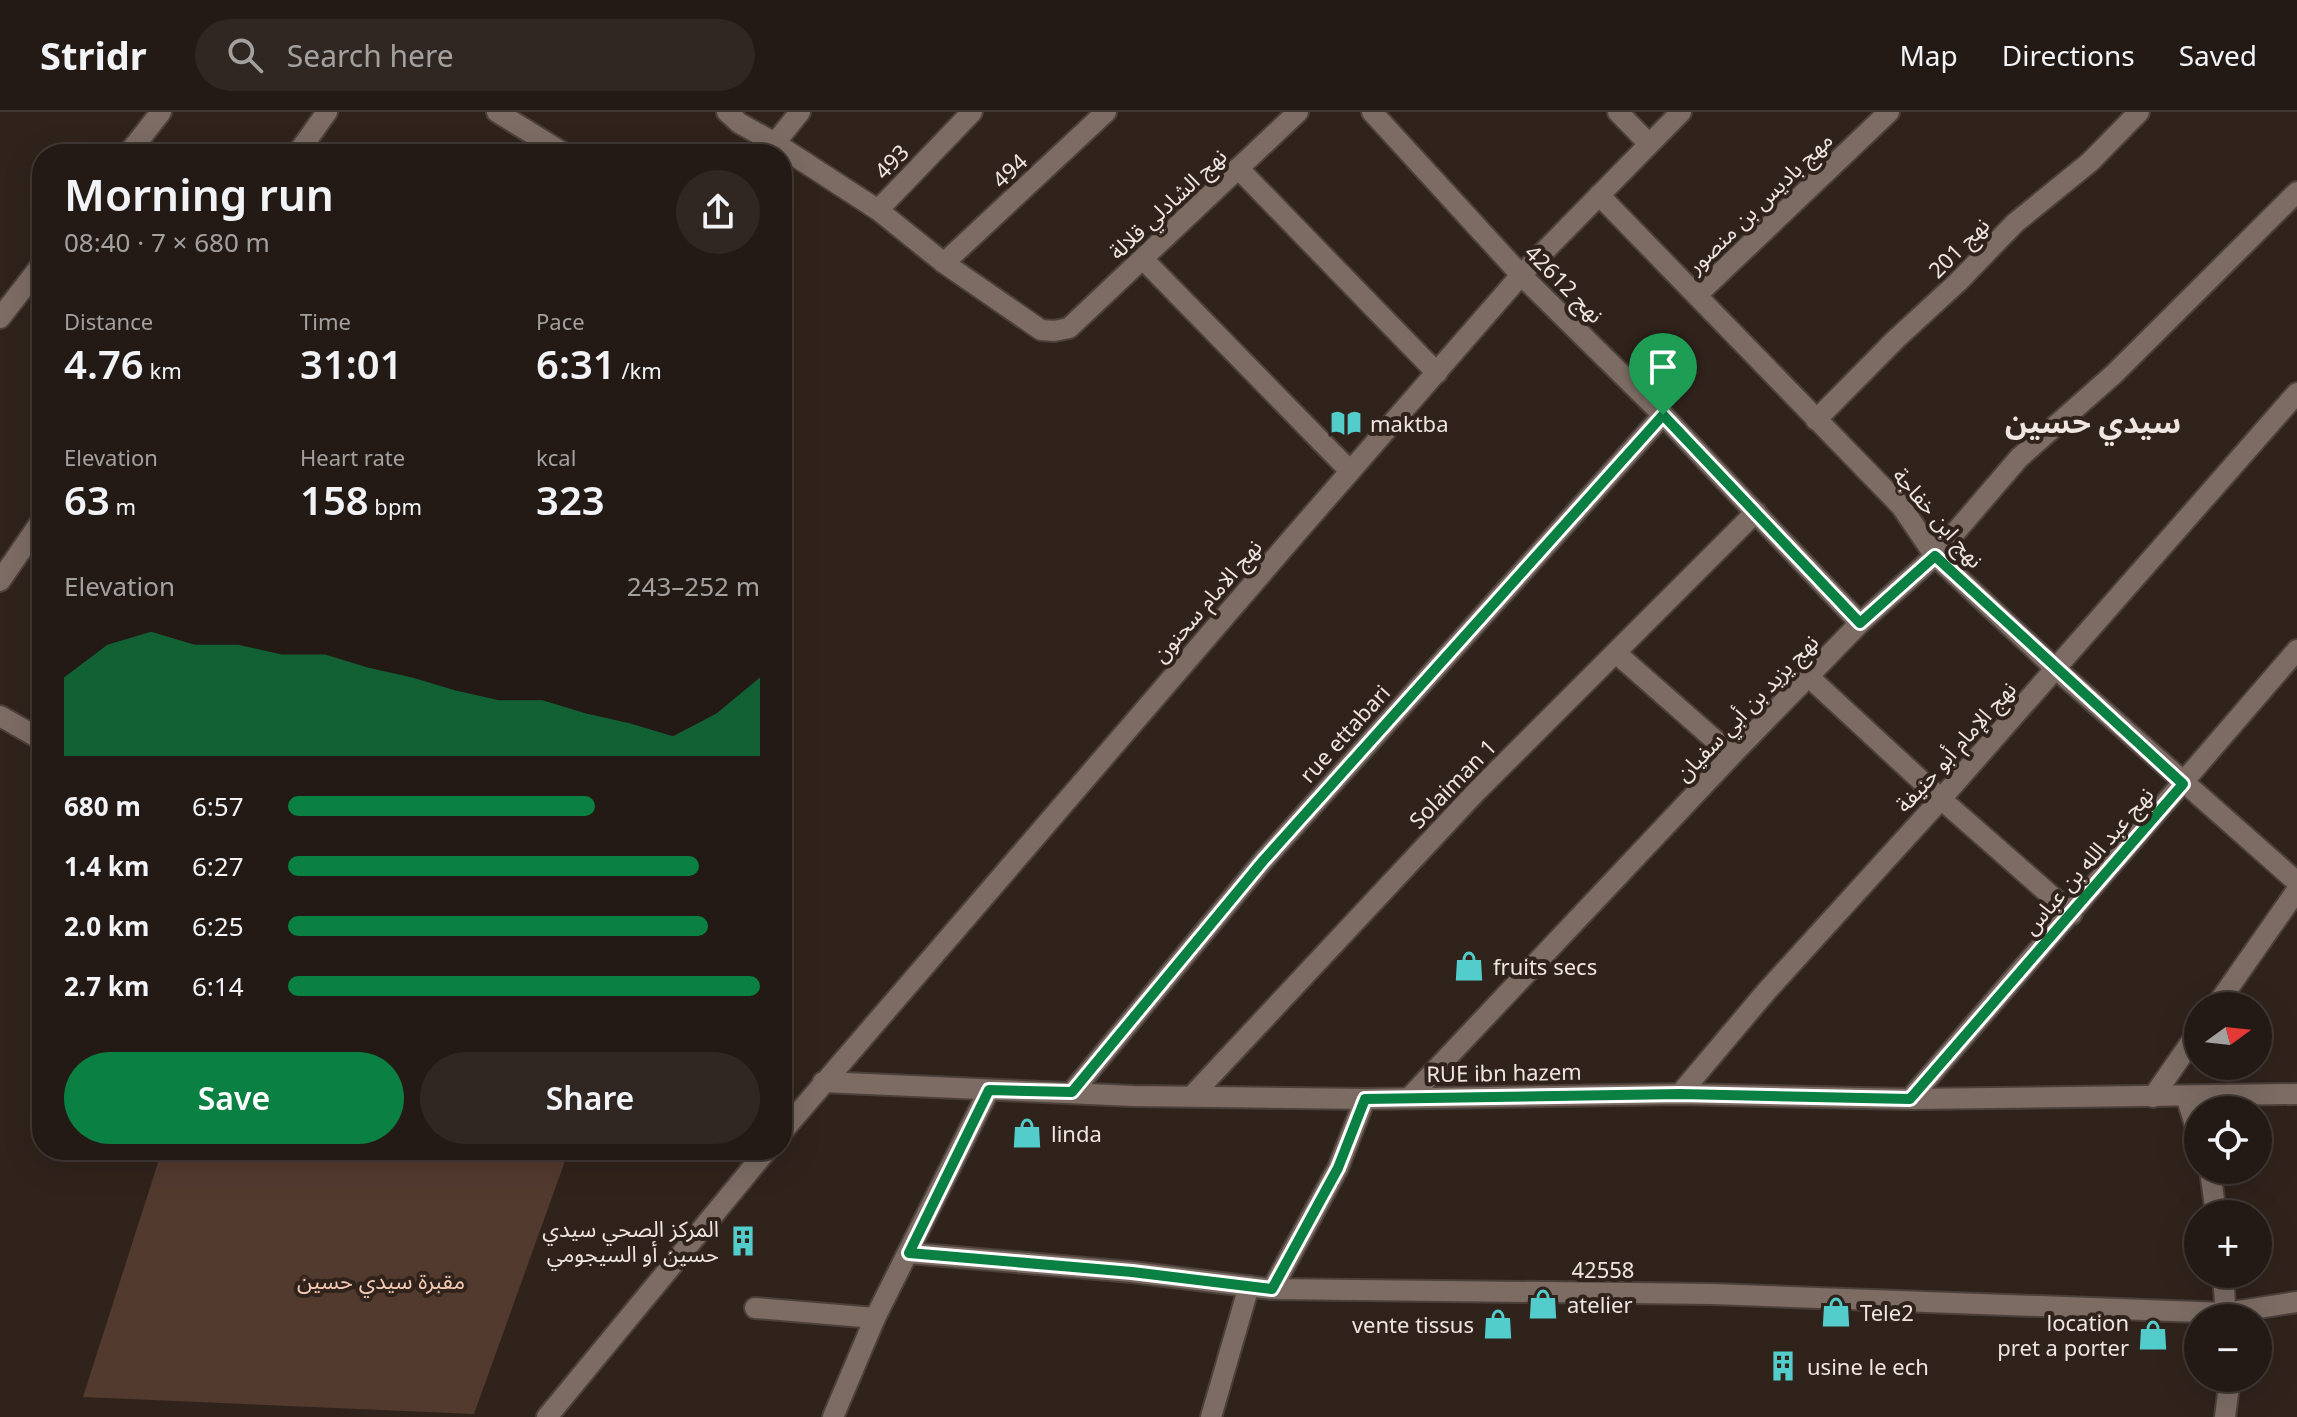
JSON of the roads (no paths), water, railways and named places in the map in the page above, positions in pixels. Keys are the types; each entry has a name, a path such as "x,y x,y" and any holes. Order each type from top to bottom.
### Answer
{"street":[{"path":"136,144 161,112"},
{"path":"304,144 327,112"},
{"path":"497,112 545,144"},
{"path":"727,112 739,123 775,143 800,112"},
{"name":"493","path":"878,210 972,112"},
{"name":"494","path":"944,263 1106,112"},
{"name":"نهج الشادلي قلالة","path":"944,263 1041,330 1069,328 1298,112"},
{"name":"نهج 42612","path":"1372,112 1521,275 1663,415 1860,623"},
{"path":"1618,112 1649,144"},
{"name":"نهج الامام سحنون","path":"792,1120 1521,275 1681,112"},
{"name":"مهج باديس بن منصور","path":"1698,294 1889,112"},
{"name":"نهج 201","path":"1816,420 2015,223 2090,162 2139,112"},
{"path":"792,154 878,210 944,263"},
{"path":"1238,168 1437,373"},
{"name":"نهج يزيد بن أبي سفيان","path":"1410,1097 1860,623 1935,556 2019,458 2114,374 2297,192"},
{"name":"نهج ابن خفاجة","path":"1599,195 1901,506 1935,556 2183,784 2297,882"},
{"path":"1143,259 1350,471"},
{"path":"2,312 32,276"},
{"name":"نهج الإمام أبو حنيفة","path":"1680,1094 1765,993 1941,799 2297,393"},
{"name":"rue ettabari","path":"1072,1092 1263,861 1663,415"},
{"name":"Solaiman 1","path":"1192,1096 1465,804 1756,512"},
{"path":"0,581 32,535"},
{"name":"نهج عبد الله بن عباس","path":"1910,1099 2297,650"},
{"path":"1616,653 1732,755"},
{"path":"1809,677 2072,914"},
{"path":"0,716 32,734"},
{"path":"2226,992 2297,890"},
{"path":"2153,1097 2184,1052"},
{"name":"RUE ibn hazem","path":"823,1082 989,1090 1365,1099 1680,1094 1910,1099 2184,1096"},
{"path":"833,1417 875,1318 989,1090"},
{"path":"2186,1096 2297,1094"},
{"path":"1272,1289 1338,1168 1365,1099"},
{"path":"547,1417 759,1160"},
{"name":"42558","path":"909,1253 1132,1272 1272,1289 1910,1299 2184,1314"},
{"path":"1211,1417 1249,1286"},
{"name":"42558","path":"2272,1307 2297,1302"},
{"path":"755,1308 875,1318"},
{"path":"2225,1417 2228,1392"}],"place":[{"name":"maktba","path":"1346,423"},
{"name":"fruits secs","path":"1469,966"},
{"name":"linda","path":"1027,1133"},
{"name":"المركز الصحي سيدي حسين أو السيجومي","path":"743,1241"},
{"name":"atelier","path":"1543,1304"},
{"name":"Tele2","path":"1836,1312"},
{"name":"vente tissus","path":"1498,1324"},
{"name":"location pret a porter","path":"2153,1335"},
{"name":"usine le ech","path":"1783,1366"}],"district":[{"name":"سيدي حسين","path":"2093,421"}],"park label":[{"name":"مقبرة سيدي حسين","path":"381,1280"}]}
